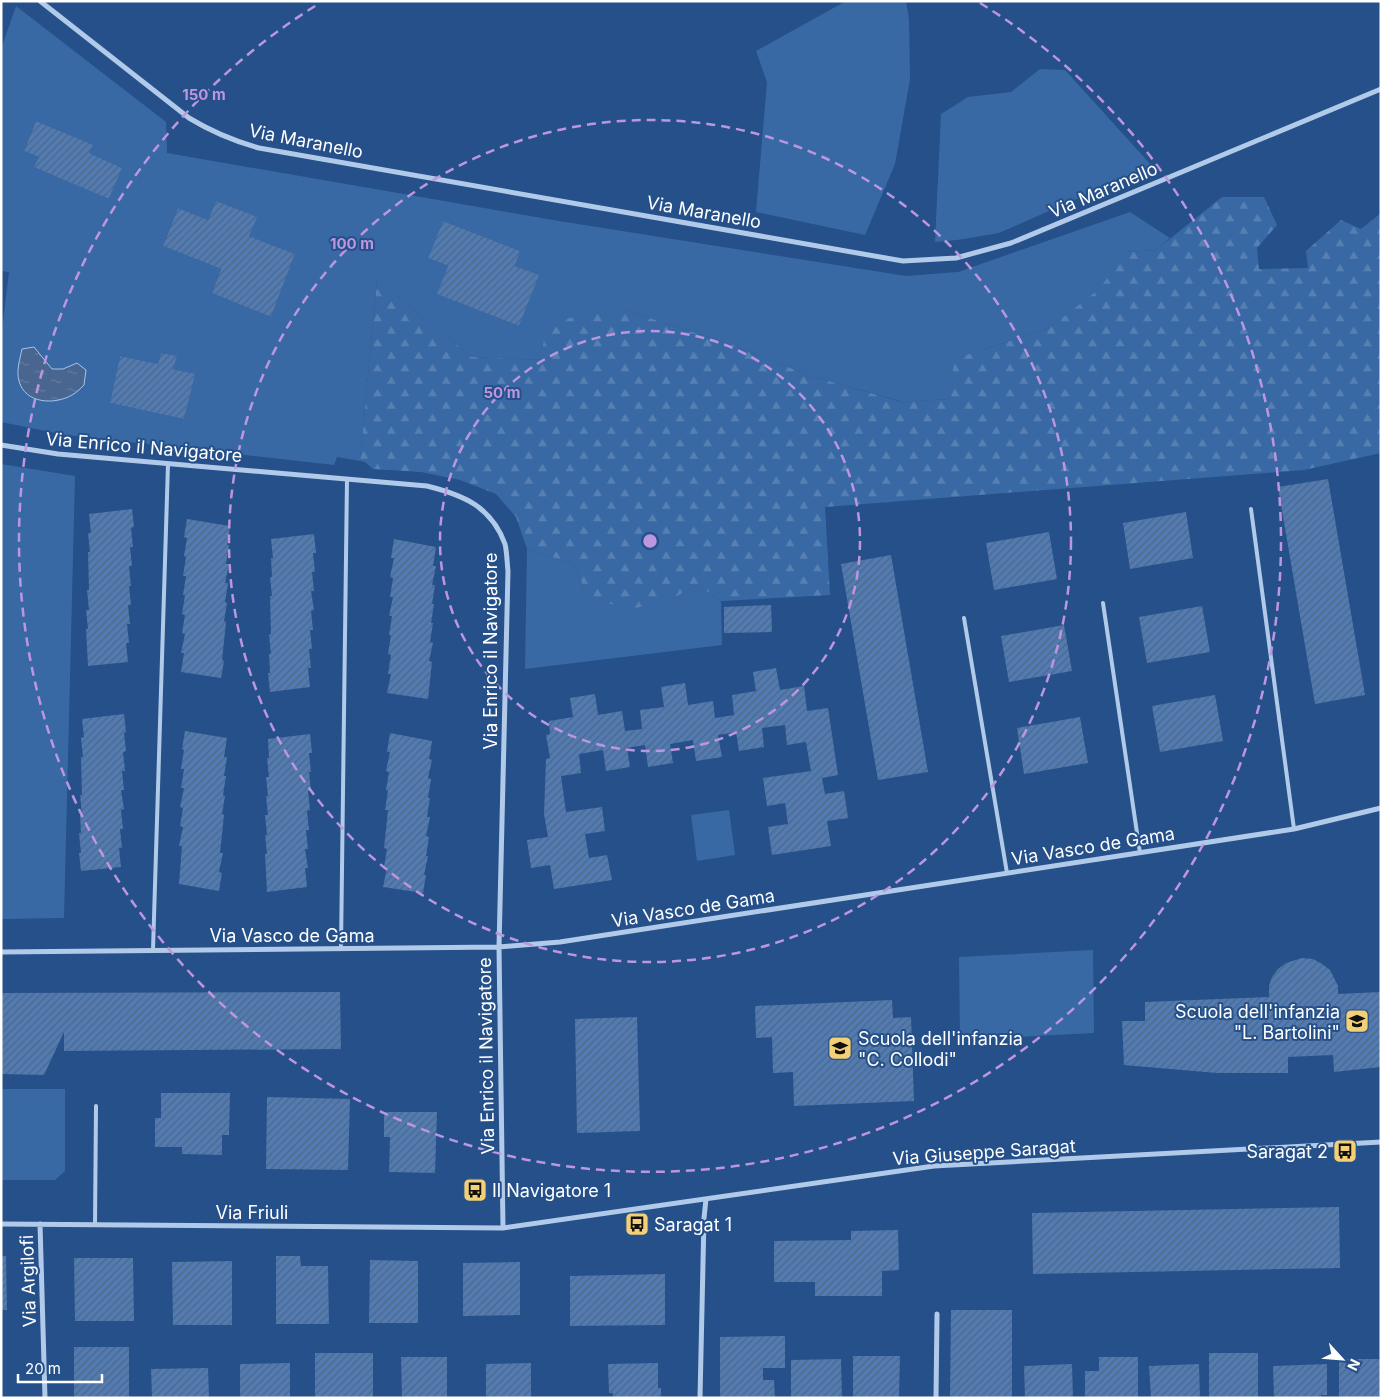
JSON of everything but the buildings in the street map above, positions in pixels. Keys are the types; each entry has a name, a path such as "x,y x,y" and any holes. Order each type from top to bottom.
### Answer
{"street":[{"name":"Via Maranello","path":"40,1 189,118 210,131 237,142 279,152 903,261 956,258 1011,243 1381,89"},
{"name":"Via Enrico il Navigatore","path":"1,445 58,454 428,486 456,493 480,508 496,525 505,546 508,572 499,947 503,1228"},
{"name":"Via Vasco de Gama","path":"1,952 499,947 560,942 1294,829 1381,808"},
{"name":"Via Giuseppe Saragat","path":"503,1228 934,1166 1381,1142"},
{"path":"700,1398 706,1199"},
{"name":"Via Friuli","path":"1,1224 503,1228"},
{"name":"Via Argilofi","path":"40,1224 45,1398"},
{"path":"936,1398 937,1314"}],"lane":[{"path":"154,950 168,464"},
{"path":"340,948 346,479"},
{"path":"1251,509 1294,829"},
{"path":"1103,602 1140,853"},
{"path":"964,618 1006,874"},
{"path":"95,1225 96,1106"}],"green space":[{"path":"846,1 906,1 909,19 910,79 895,164 865,235 756,212 767,82 756,51"},
{"path":"16,6 166,122 167,153 559,221 906,276 958,272 1130,212 1170,238 1156,250 1128,252 1099,290 1049,328 984,349 951,399 903,402 808,375 733,345 625,310 542,360 472,357 377,280 360,461 337,457 334,465 66,435 1,422 1,337 9,272 1,271 1,49","holes":["36,121 92,145 89,153 122,168 109,199 35,167 39,157 24,151","216,201 256,217 249,236 295,254 271,317 212,293 221,269 163,246 178,208 208,220","443,221 520,251 515,266 538,275 519,326 438,294 448,266 428,258","161,353 176,356 173,369 194,374 184,419 110,403 120,356 158,364","40,354 52,369 63,369 77,363 28,396"]},
{"path":"1040,69 1065,70 1152,166 999,233 935,242 941,114 968,97 1011,92"},
{"path":"1222,197 1264,197 1277,225 1257,248 1259,269 1308,268 1306,251 1341,220 1361,229 1381,213 1381,453 1304,470 825,507 830,595 721,601 698,585 668,601 630,609 588,598 574,564 527,549 516,517 496,494 460,480 421,472 373,469 365,462 360,461 377,280 472,357 541,360 545,332 569,318 625,310 733,345 808,375 902,402 951,399 954,359 1049,328 1098,290 1128,252 1156,250"},
{"path":"1,464 75,476 64,918 1,919"},
{"path":"527,549 574,564 588,598 668,601 698,585 721,601 722,645 525,669"},
{"path":"729,810 735,855 697,861 691,815"},
{"path":"1093,950 1094,1033 960,1040 959,957"},
{"path":"1,1089 65,1089 65,1171 55,1180 1,1180"}],"water":[{"path":"34,347 52,369 63,369 77,363 86,370 84,385 74,394 57,400 41,400 27,394 22,389 19,381 19,365 22,349"}],"place":[{"name":"Scuola dell'infanzia \"L. Bartolini\"","path":"1357,1021"},
{"name":"Scuola dell'infanzia \"C. Collodi\"","path":"840,1048"},
{"name":"Saragat 2","path":"1345,1151"},
{"name":"Il Navigatore 1","path":"475,1190"},
{"name":"Saragat 1","path":"637,1224"}]}
